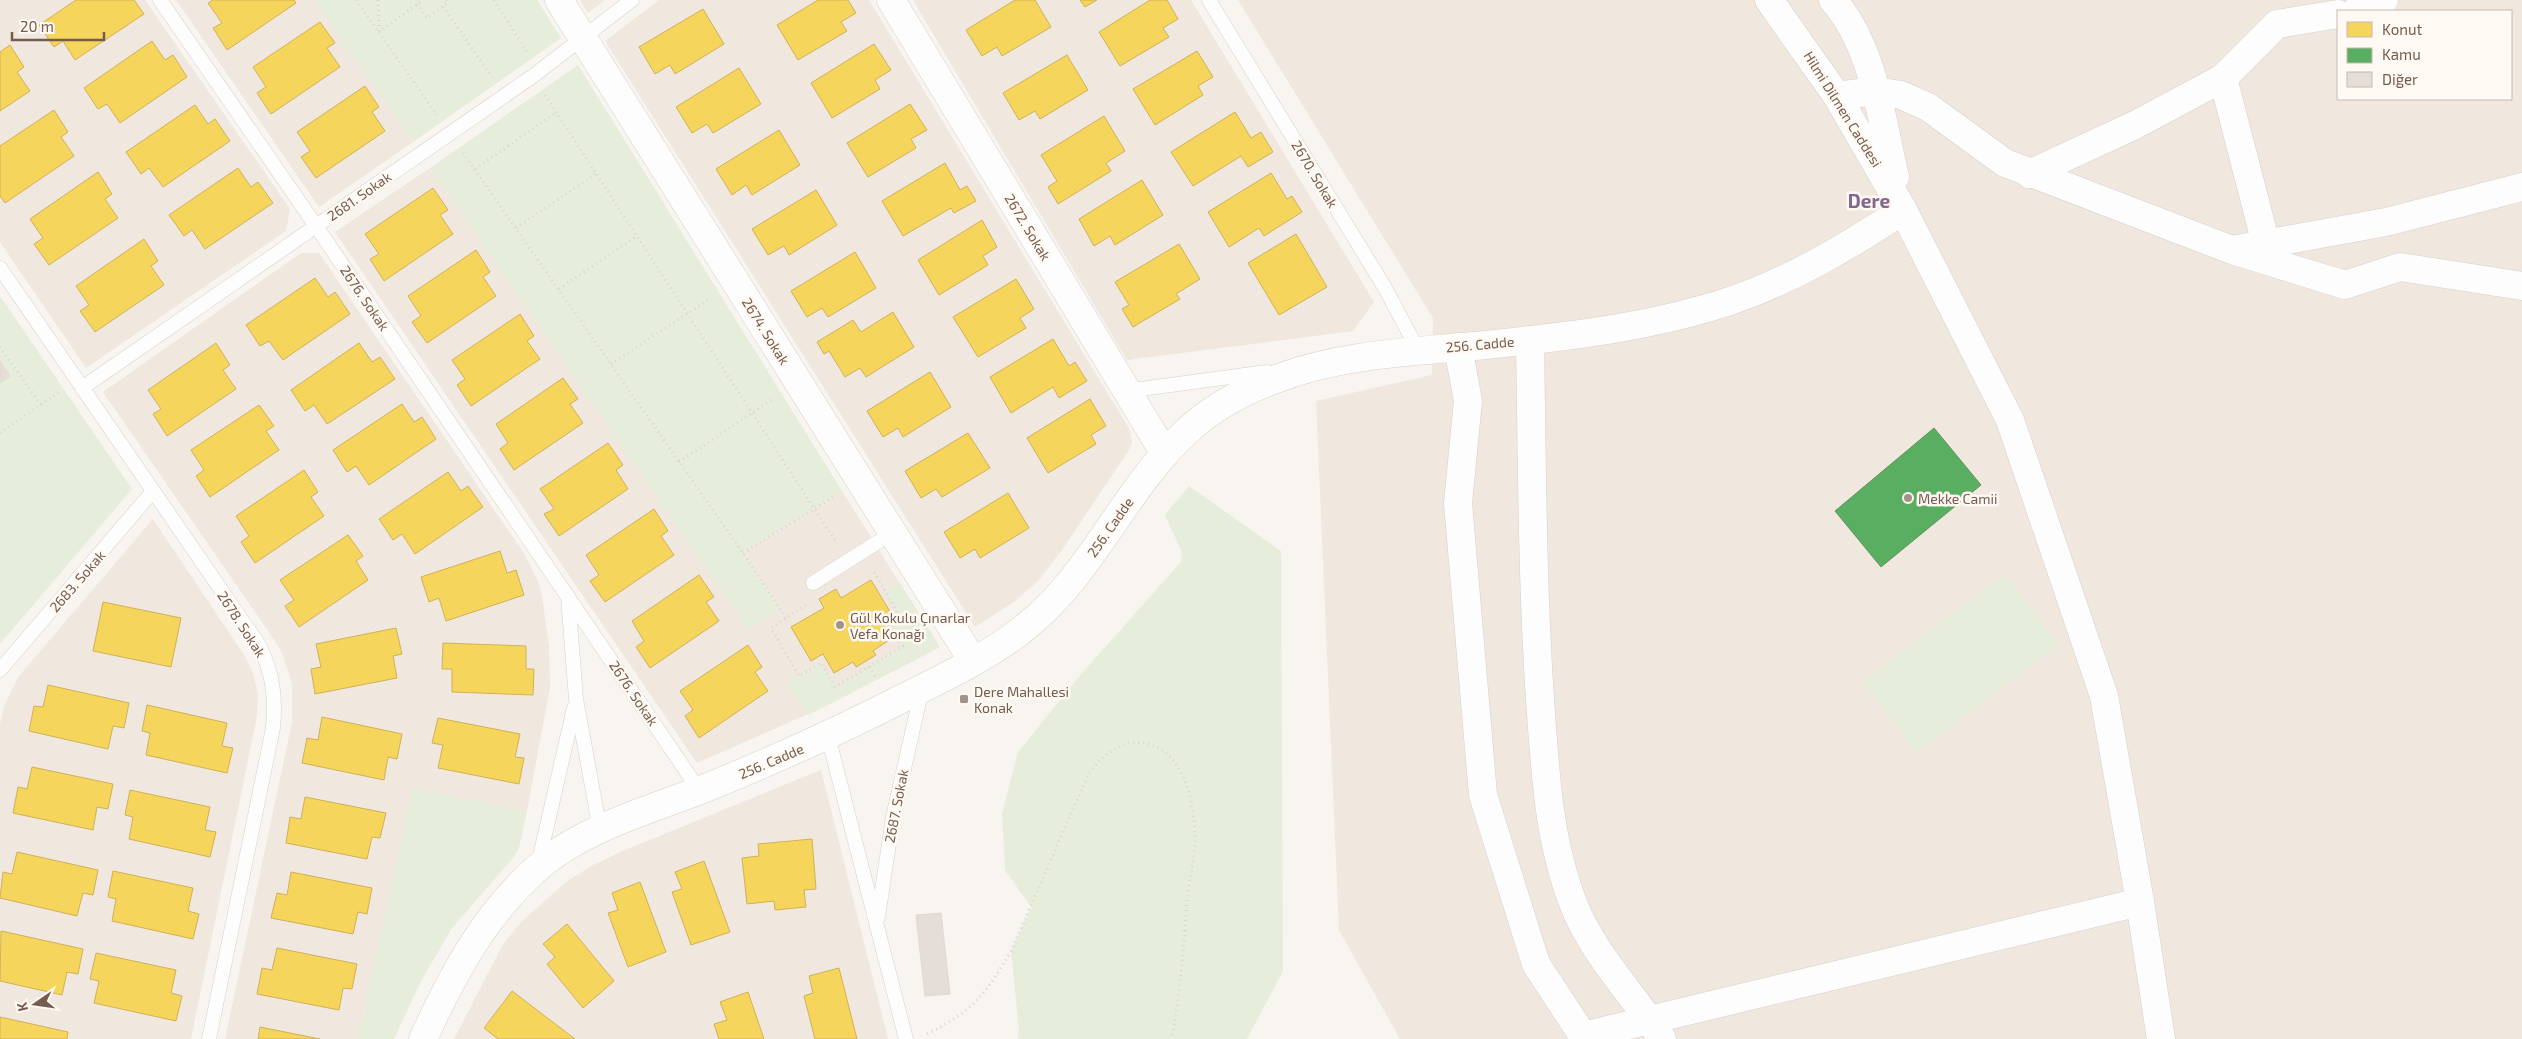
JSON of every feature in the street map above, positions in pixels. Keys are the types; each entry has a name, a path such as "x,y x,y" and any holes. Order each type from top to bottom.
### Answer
{"street":[{"name":"2674. Sokak","path":"559,0 973,662"},
{"name":"2672. Sokak","path":"891,0 1165,454"},
{"name":"Hilmi Dilmen Caddesi","path":"1769,0 1837,96 1903,210"},
{"name":"Hilmi Dilmen Caddesi","path":"1833,0 1842,10 1858,40 1875,91 1903,210"},
{"path":"2029,174 2135,125 2223,78 2277,24 2291,0"},
{"path":"2364,10 2384,0"},
{"path":"2277,24 2337,14"},
{"path":"2223,78 2266,244"},
{"path":"1837,96 1875,91 1901,95 1928,107 2005,163 2029,174 2232,250 2345,285 2400,267 2522,286"},
{"path":"2232,250 2386,222 2522,187"},
{"name":"256. Cadde","path":"423,1039 455,973 475,940 497,911 538,868 565,848 600,830 828,736 922,689 1003,644 1047,608 1088,559 1137,488 1165,454 1187,431 1215,409 1244,392 1309,367 1352,358 1530,340 1652,322 1733,300 1828,257 1903,210"},
{"path":"1903,210 2010,420 2104,696 2140,902 2161,1039"},
{"path":"1530,340 1535,624 1547,800 1553,833 1573,903 1590,940 1656,1029"},
{"path":"1458,347 1468,401 1458,503 1483,795 1536,964 1584,1037 1656,1029 2140,902"}],"lane":[{"name":"2676. Sokak","path":"160,0 699,790"},
{"name":"2681. Sokak","path":"82,388 504,96 632,0"},
{"name":"2670. Sokak","path":"1209,0 1385,288 1418,350"},
{"name":"2678. Sokak","path":"0,268 259,646 267,662 275,697 273,728 209,1039"},
{"path":"1126,391 1309,367"},
{"name":"2683. Sokak","path":"0,670 153,492"},
{"path":"813,583 892,533"},
{"name":"2676. Sokak","path":"568,596 576,699 600,830"},
{"name":"2687. Sokak","path":"877,925 893,817 922,689"},
{"name":"2676. Sokak","path":"538,868 576,699"},
{"name":"2687. Sokak","path":"828,736 906,1039"}],"path":[{"path":"356,0 743,553 786,618"},
{"path":"378,0 378,32"},
{"path":"378,32 423,0"},
{"path":"417,4 427,18 448,2 446,0"},
{"path":"494,0 539,71"},
{"path":"443,6 504,96"},
{"path":"542,90 848,560"},
{"path":"475,169 557,112"},
{"path":"516,228 597,173"},
{"path":"558,289 637,236"},
{"path":"611,364 719,292"},
{"path":"0,347 41,405"},
{"path":"0,433 64,389"},
{"path":"679,462 782,393"},
{"path":"743,553 842,491"},
{"path":"813,583 805,608 771,628 799,676 821,663 835,687 903,646 889,624 900,617 862,552"},
{"path":"869,667 878,680"},
{"path":"921,1036 964,1013 982,996 1011,951 1089,773 1102,757 1115,747 1127,742 1140,742 1158,747 1170,757 1182,773 1193,812 1195,841 1187,898 1180,997 1172,1039"}],"shaded area":[{"path":"0,0 145,0 290,209 286,231 86,368 0,242"},
{"path":"176,0 314,0 413,142 319,207"},
{"path":"580,0 605,0 588,13"},
{"path":"659,0 869,0 1130,430 1132,443 1129,450 1062,550 1038,581 1014,602 975,627 605,41"},
{"path":"913,0 1191,0 1374,302 1353,331 1127,360"},
{"path":"1238,0 2522,0 2522,1039 1400,1039 1339,930 1316,401 1432,375 1433,318"},
{"path":"430,168 748,629 780,609 743,553 842,491 940,647 826,706 697,763 335,232"},
{"path":"301,253 319,253 525,555 538,581 542,596 549,647 550,687 527,811 413,788 358,1039 225,1039 292,722 292,683 282,653 273,638 103,392"},
{"path":"153,519 246,658 254,676 258,695 257,716 191,1039 0,1039 0,724 4,706 19,676"},
{"path":"821,770 888,1039 454,1039 502,946 521,922 566,882 593,865 625,850"}],"green space":[{"path":"314,0 537,0 561,38 413,142"},
{"path":"578,65 842,491 743,553 780,609 748,629 430,168"},
{"path":"0,296 132,489 0,644"},
{"path":"1189,486 1281,551 1283,971 1247,1039 1018,1039 1019,1030 1011,951 1031,907 1005,870 1002,814 1018,752 1082,673 1181,562 1182,553 1165,515"},
{"path":"2005,574 2058,645 1916,753 1863,682"},
{"path":"900,583 940,647 808,715 786,683 821,663 836,687 903,646 889,624 900,617 885,591"},
{"path":"413,788 527,811 519,848 513,858 452,928 421,981 394,1039 358,1039"}],"building: Konut":[{"path":"76,0 134,0 144,14 75,60 63,41 54,47 39,25"},
{"path":"213,0 294,0 296,3 227,50 213,28 222,23 208,3"},
{"path":"818,0 848,0 856,13 841,22 847,31 798,60 777,25"},
{"path":"1015,0 1035,0 1051,27 1002,56 997,47 982,56 966,30"},
{"path":"1080,0 1097,0 1085,7"},
{"path":"1150,0 1167,0 1178,19 1163,28 1169,37 1120,66 1099,32"},
{"path":"703,9 724,44 675,74 670,65 655,74 639,47"},
{"path":"320,22 335,43 327,48 340,67 271,114 257,93 266,87 253,67"},
{"path":"152,41 165,60 173,55 187,77 120,123 107,104 98,109 84,88"},
{"path":"874,44 891,70 875,80 880,89 832,118 811,83"},
{"path":"10,45 24,67 17,72 30,91 0,111 0,52"},
{"path":"1197,51 1213,77 1198,86 1203,95 1155,125 1133,89"},
{"path":"1067,55 1088,90 1040,119 1035,111 1019,120 1003,93"},
{"path":"739,68 761,104 713,133 707,124 692,133 676,107"},
{"path":"365,86 379,107 372,112 385,131 316,178 301,157 310,151 297,132"},
{"path":"910,104 927,130 911,139 916,148 868,177 847,143"},
{"path":"195,105 208,124 215,119 230,141 163,187 149,168 141,174 126,152"},
{"path":"54,110 68,132 61,137 74,156 5,203 0,196 0,146"},
{"path":"1235,112 1251,138 1261,132 1273,152 1248,167 1241,156 1193,186 1171,152"},
{"path":"1104,116 1125,151 1106,163 1111,171 1058,204 1048,187 1057,181 1041,155"},
{"path":"779,130 800,165 752,195 746,185 732,195 716,169"},
{"path":"945,163 960,190 967,186 976,201 954,213 951,208 903,236 882,201"},
{"path":"238,168 251,187 258,182 273,203 205,249 192,230 184,236 169,215"},
{"path":"98,172 112,194 105,199 118,218 49,265 34,244 43,238 30,219"},
{"path":"1271,173 1287,199 1292,196 1302,212 1264,236 1259,228 1229,247 1208,212"},
{"path":"1142,180 1163,215 1115,245 1110,236 1094,246 1079,219"},
{"path":"433,188 448,210 440,215 453,234 384,281 370,259 379,254 365,234"},
{"path":"816,190 837,225 789,255 784,246 768,255 752,229"},
{"path":"982,220 997,247 983,256 988,265 939,295 918,260"},
{"path":"1296,234 1327,287 1279,315 1248,263"},
{"path":"144,239 158,261 151,266 164,285 95,332 80,311 89,305 76,286"},
{"path":"1179,244 1200,279 1176,294 1180,299 1133,327 1122,309 1129,305 1115,282"},
{"path":"476,250 490,272 483,277 496,296 427,343 412,322 421,316 408,296"},
{"path":"855,252 876,288 828,317 822,308 807,317 791,291"},
{"path":"315,278 328,297 335,292 350,314 283,360 269,341 260,346 246,325"},
{"path":"1016,279 1034,309 1020,318 1026,328 978,357 953,317"},
{"path":"893,312 914,347 866,377 860,368 845,377 829,351 824,354 817,342 853,320 861,332"},
{"path":"520,314 534,336 527,341 540,359 471,406 457,385 465,379 452,360"},
{"path":"1053,339 1069,366 1075,362 1087,381 1059,398 1053,387 1011,413 990,377"},
{"path":"216,343 230,365 223,370 236,389 167,436 153,414 161,409 148,390"},
{"path":"359,343 372,362 380,357 395,379 327,424 314,405 305,411 291,390"},
{"path":"930,372 951,407 903,437 898,428 883,437 867,411"},
{"path":"563,378 578,399 570,404 583,423 514,470 500,449 508,443 496,424"},
{"path":"1090,399 1106,426 1091,435 1096,444 1048,473 1027,438"},
{"path":"402,404 414,422 422,417 436,439 369,485 356,466 347,472 333,450"},
{"path":"259,405 274,426 266,431 279,450 210,497 196,476 204,470 191,450"},
{"path":"968,433 990,468 942,497 936,489 921,498 905,471"},
{"path":"608,443 623,465 616,470 628,489 559,536 544,514 554,509 540,489"},
{"path":"304,470 318,492 311,497 324,516 255,563 241,542 249,536 236,516"},
{"path":"448,472 461,491 468,486 483,507 415,554 402,534 393,540 379,519"},
{"path":"1008,493 1029,528 980,558 975,549 960,558 944,532"},
{"path":"654,509 668,531 661,536 674,555 605,602 590,581 599,575 586,555"},
{"path":"348,535 363,556 356,561 368,580 299,627 285,606 294,600 280,580"},
{"path":"500,551 507,573 516,570 524,595 446,621 439,598 429,602 421,577"},
{"path":"699,575 714,597 706,602 719,621 650,668 636,647 644,641 632,621"},
{"name":"Gül Kokulu Çınarlar Vefa Konağı","path":"871,580 892,615 882,622 892,638 873,651 876,655 856,667 853,662 834,673 823,654 811,661 791,627 824,608 819,599 836,589 841,598"},
{"path":"103,602 181,618 171,667 93,651"},
{"path":"396,628 402,654 393,656 397,678 315,694 311,669 321,667 316,644"},
{"path":"443,643 526,646 526,669 534,669 533,695 452,692 452,669 442,669"},
{"path":"748,645 762,667 755,672 768,691 699,738 685,716 693,710 680,691"},
{"path":"48,685 129,703 124,728 113,726 108,749 29,731 34,706 43,707"},
{"path":"147,705 227,723 222,746 233,748 227,773 146,755 150,733 142,731"},
{"path":"322,717 402,734 397,759 388,757 384,780 302,763 307,738 318,740"},
{"path":"438,718 520,734 515,757 524,758 519,784 438,768 443,745 432,743"},
{"path":"32,767 113,784 108,809 97,807 93,830 13,813 18,787 27,789"},
{"path":"130,790 210,807 205,830 216,832 210,857 129,839 133,817 125,815"},
{"path":"305,797 386,813 380,838 372,837 367,859 286,843 290,817 301,819"},
{"path":"812,839 816,889 804,890 806,907 775,910 774,901 747,904 742,858 759,856 758,844"},
{"path":"17,852 98,870 93,895 83,893 77,916 0,898 3,872 12,874"},
{"path":"704,861 730,932 691,945 672,892 682,889 675,872"},
{"path":"113,871 193,888 188,911 199,914 193,939 112,921 116,899 108,897"},
{"path":"291,872 372,888 367,914 358,912 353,934 271,918 277,893 287,895"},
{"path":"640,882 666,952 628,967 608,913 618,910 612,893"},
{"path":"567,924 614,981 583,1008 547,964 555,957 543,944"},
{"path":"1,931 83,949 78,974 67,972 62,995 0,981"},
{"path":"277,948 357,964 352,989 343,988 339,1010 257,994 262,968 272,970"},
{"path":"96,953 176,970 171,993 182,996 176,1021 94,1003 99,981 90,979"},
{"path":"839,968 857,1039 815,1039 804,996 813,993 809,976"},
{"path":"512,991 575,1039 498,1039 484,1028"},
{"path":"748,992 764,1039 719,1039 714,1024 727,1020 720,1002"},
{"path":"0,1017 68,1032 67,1039 0,1039"},
{"path":"260,1027 320,1039 258,1039"}],"building: Kamu":[{"name":"Mekke Camii","path":"1934,428 1981,485 1881,567 1835,511"}],"building: Diğer":[{"path":"0,361 10,376 0,383"},
{"path":"941,913 950,994 925,996 916,915"}],"place":[{"name":"Mekke Camii","path":"1908,498"},
{"name":"Gül Kokulu Çınarlar Vefa Konağı","path":"840,625"},
{"name":"Dere Mahallesi Konak","path":"964,699"}],"district":[{"name":"Dere","path":"1869,200"}]}
